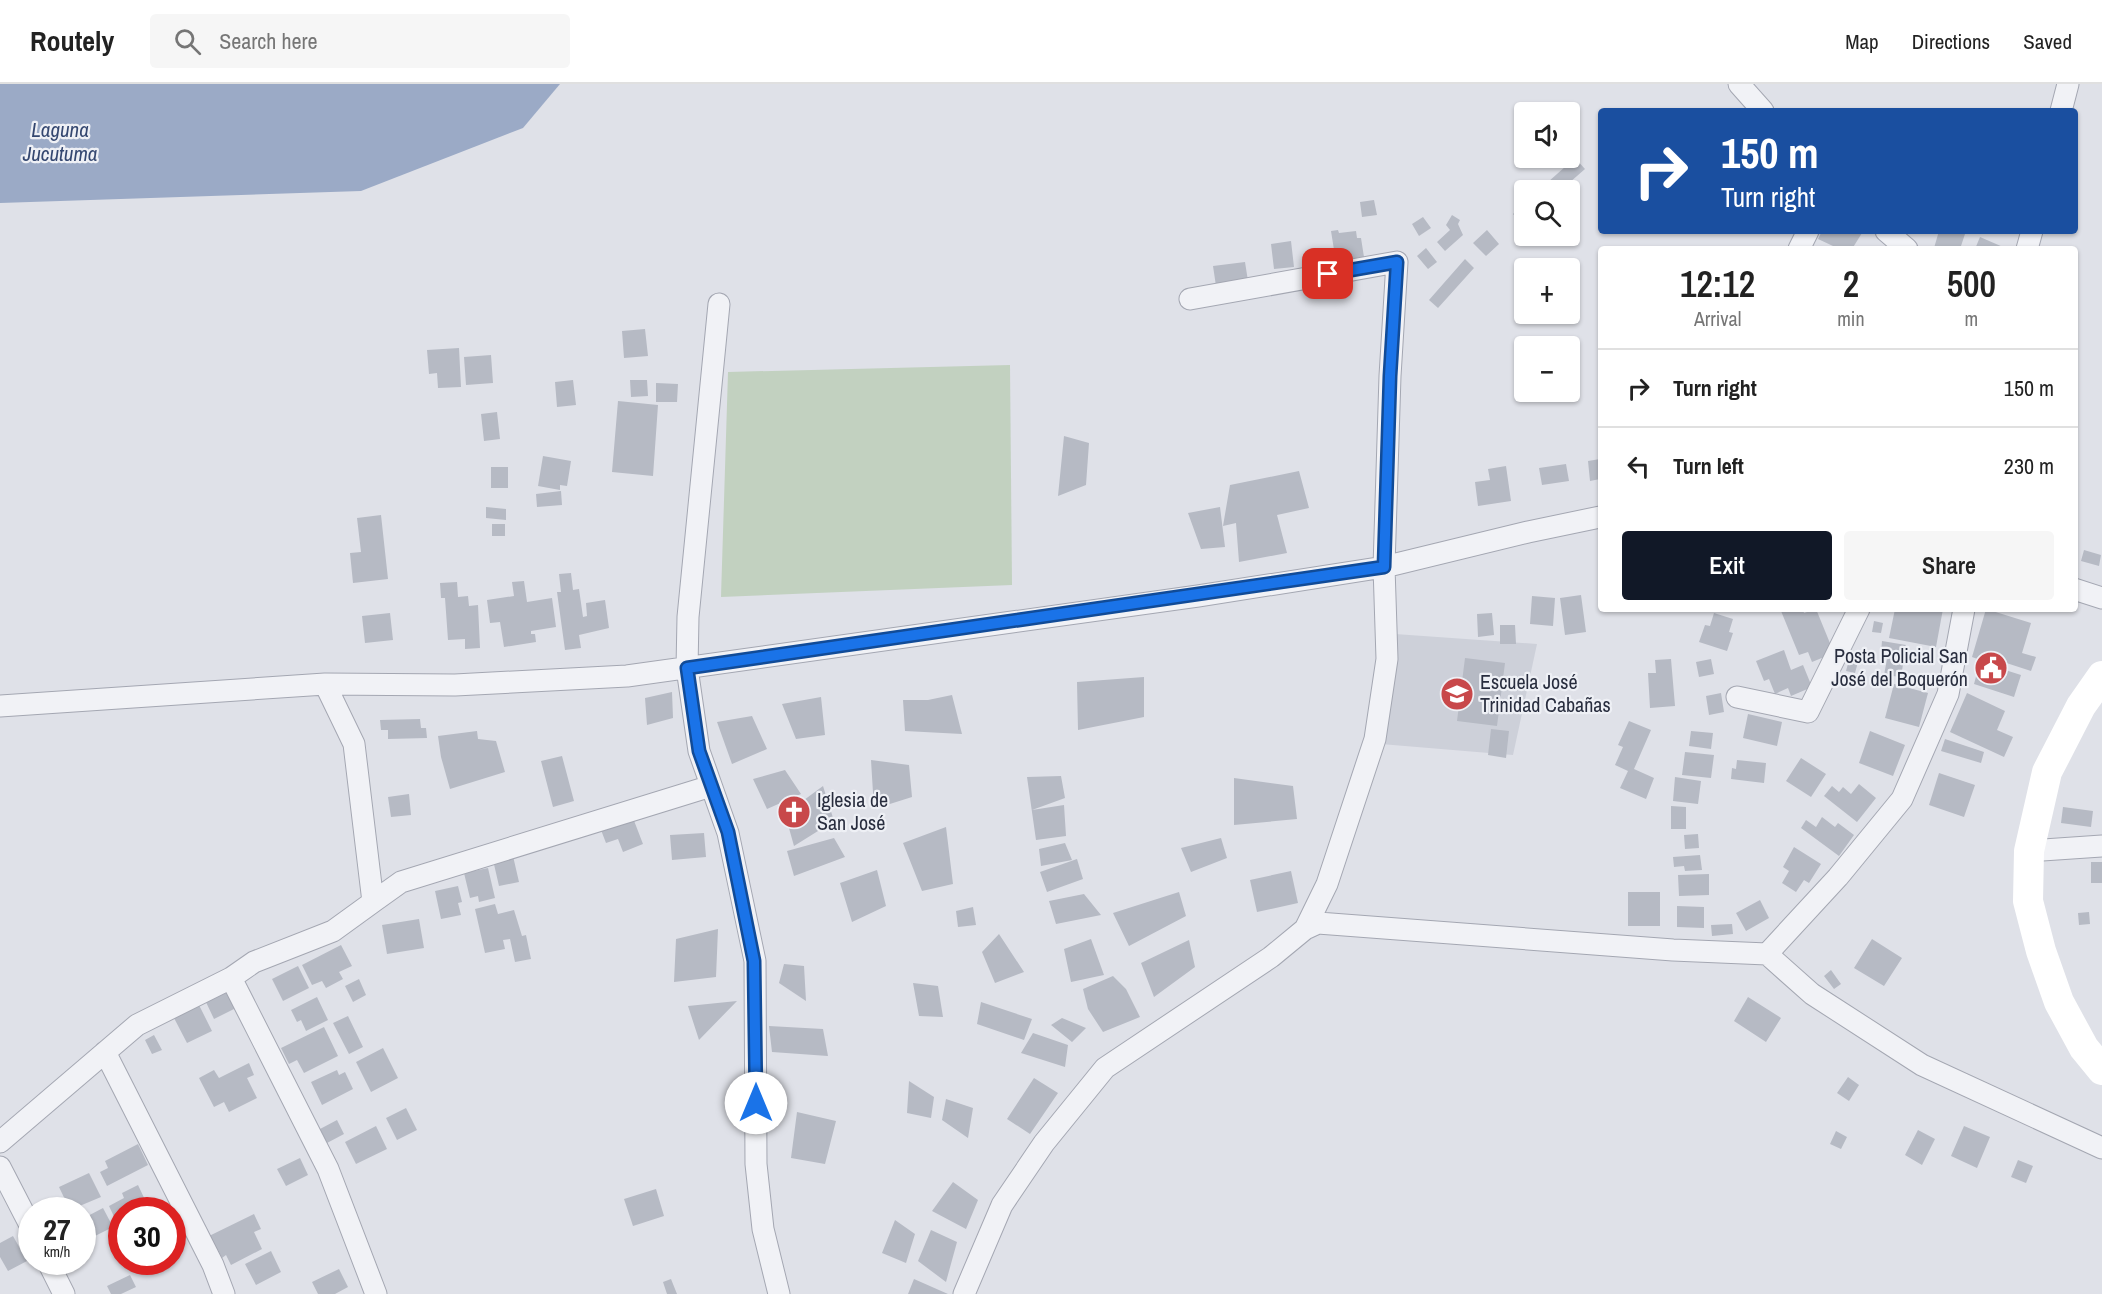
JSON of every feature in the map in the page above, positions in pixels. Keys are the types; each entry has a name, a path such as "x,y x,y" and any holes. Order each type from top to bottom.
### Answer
{"main road":[{"path":"2102,676 2092,706 2047,772 2029,851 2028,901 2041,951 2060,1002 2084,1048 2102,1070"}],"street":[{"path":"1738,84 1760,108"},
{"path":"2062,108 2068,84"},
{"path":"1890,234 1904,246"},
{"path":"1190,299 1397,262 1390,376 1384,567 1387,659 1375,739 1327,884 1305,928"},
{"path":"719,304 687,617 687,668 699,751 728,832 754,961 756,1164 763,1229 779,1294"},
{"path":"0,706 325,684 466,684 627,676 1384,567 1528,532 1598,518"},
{"path":"2078,590 2102,598"},
{"path":"1737,697 1808,712 1858,612"},
{"path":"1767,954 1838,877 1902,799 1948,694 1963,612"},
{"path":"325,684 354,744 373,902"},
{"path":"0,1142 137,1025 231,978 254,962 333,931 401,882 711,786"},
{"path":"2029,851 2102,846"},
{"path":"964,1294 1002,1205 1044,1143 1106,1068 1270,957 1305,928 1318,923 1673,950 1767,954 1812,994 1922,1065 2102,1148"},
{"path":"231,978 328,1169 376,1294"},
{"path":"105,1052 213,1265 224,1294"},
{"path":"0,1167 18,1202"},
{"path":"52,1275 58,1292"}],"shaded area":[{"name":"Escuela José Trinidad Cabañas","path":"1395,634 1537,644 1513,755 1381,744"}],"green space":[{"path":"1010,365 1012,585 721,597 728,372"}],"water":[{"name":"Laguna Jucutuma","path":"0,84 560,84 523,128 361,191 0,203"}],"building":[{"path":"1580,164 1585,169 1572,180 1550,180 1564,168 1580,168"},
{"path":"1374,200 1377,215 1362,217 1360,202"},
{"path":"1452,215 1460,220 1458,224 1463,235 1445,251 1437,242 1450,230 1446,225"},
{"path":"1423,217 1431,228 1419,236 1412,224"},
{"path":"1338,230 1339,233 1356,231 1357,238 1361,238 1364,257 1349,259 1349,254 1335,256 1331,231"},
{"path":"1487,230 1499,244 1486,256 1473,243"},
{"path":"1820,234 1861,234 1854,246 1833,246 1818,239"},
{"path":"1938,234 1965,234 1961,246 1935,246"},
{"path":"1980,237 2001,246 1976,246"},
{"path":"1291,241 1294,267 1274,269 1271,244"},
{"path":"1426,248 1437,262 1428,269 1417,256"},
{"path":"1465,259 1474,268 1438,308 1429,300"},
{"path":"1245,262 1248,281 1216,286 1213,266"},
{"path":"645,329 648,356 624,358 622,331"},
{"path":"459,348 461,387 438,388 437,373 429,374 427,350"},
{"path":"491,355 493,383 466,385 464,357"},
{"path":"573,380 576,405 557,407 555,382"},
{"path":"630,380 647,380 648,396 631,397"},
{"path":"656,383 678,384 677,402 656,402"},
{"path":"618,401 658,405 653,476 612,472"},
{"path":"497,412 500,439 484,441 481,414"},
{"path":"1064,436 1089,443 1086,485 1058,496"},
{"path":"543,456 571,461 567,486 560,485 560,490 538,486"},
{"path":"1598,459 1598,479 1590,481 1588,461"},
{"path":"1566,464 1569,481 1542,485 1539,468"},
{"path":"1506,466 1511,501 1478,506 1475,482 1490,480 1488,469"},
{"path":"491,467 508,467 508,488 491,488"},
{"path":"1299,471 1309,508 1277,515 1287,553 1239,562 1236,523 1223,526 1230,485"},
{"path":"561,491 562,505 537,507 536,494"},
{"path":"486,507 506,509 506,520 486,518"},
{"path":"1220,507 1225,547 1201,549 1188,513"},
{"path":"381,515 388,579 353,583 350,553 361,552 357,518"},
{"path":"492,524 505,524 505,536 492,536"},
{"path":"2084,550 2101,555 2099,566 2081,561"},
{"path":"571,573 573,590 579,589 583,617 587,616 586,603 605,600 609,628 579,635 581,648 565,650 557,592 561,592 559,574"},
{"path":"524,581 527,602 552,598 556,627 531,631 531,634 535,634 536,642 504,647 500,622 490,623 487,600 514,596 512,582"},
{"path":"457,582 458,597 468,596 469,606 478,605 480,648 465,649 465,639 448,640 445,598 441,598 440,583"},
{"path":"1581,595 1586,632 1565,635 1560,598"},
{"path":"1532,596 1555,598 1553,626 1530,624"},
{"path":"1781,612 1817,612 1834,653 1812,662 1808,652 1799,655"},
{"path":"1894,612 1942,612 1936,647 1889,638"},
{"path":"1985,612 1996,612 2031,623 2022,653 2036,657 2031,671 1988,657 1986,662 1972,657"},
{"path":"390,613 393,640 365,643 362,616"},
{"path":"1492,613 1494,635 1478,637 1477,614"},
{"path":"1714,613 1733,619 1729,632 1733,633 1727,651 1699,642 1705,625 1710,626"},
{"path":"1874,621 1883,623 1881,633 1872,632"},
{"path":"1500,625 1515,625 1516,644 1500,644"},
{"path":"1882,641 1906,645 1901,677 1884,675 1888,654 1881,653"},
{"path":"1784,650 1791,670 1803,665 1812,687 1791,696 1788,688 1775,694 1769,679 1764,681 1756,661"},
{"path":"1465,658 1505,663 1497,726 1457,721"},
{"path":"1671,659 1675,706 1650,708 1648,673 1656,673 1655,660"},
{"path":"1711,659 1714,674 1699,677 1696,662"},
{"path":"1849,660 1858,662 1855,673 1846,671"},
{"path":"1980,662 2021,675 2014,697 1974,684"},
{"path":"1144,677 1144,717 1078,730 1077,682"},
{"path":"1894,684 1928,693 1919,727 1885,718"},
{"path":"672,692 673,718 647,725 645,698"},
{"path":"1721,693 1724,712 1709,715 1706,696"},
{"path":"1967,693 2005,711 1997,730 2013,737 2004,757 1950,732"},
{"path":"952,695 962,734 905,731 903,700 928,700"},
{"path":"821,697 825,735 796,739 782,704"},
{"path":"1748,714 1782,722 1777,746 1743,738"},
{"path":"752,716 767,749 732,764 717,722"},
{"path":"420,719 421,728 426,728 427,738 388,739 388,730 381,730 380,720"},
{"path":"1629,721 1651,730 1634,769 1654,778 1646,799 1620,788 1628,771 1615,765 1623,747 1618,745"},
{"path":"1491,729 1509,731 1506,758 1488,755"},
{"path":"477,731 478,739 496,741 505,772 450,789 438,736"},
{"path":"1691,731 1713,733 1711,749 1689,746"},
{"path":"1870,731 1905,745 1893,776 1859,763"},
{"path":"1945,739 1984,752 1981,763 1941,751"},
{"path":"1685,752 1714,755 1711,778 1682,775"},
{"path":"562,756 574,801 553,807 541,761"},
{"path":"1801,758 1826,774 1811,797 1786,781"},
{"path":"871,760 909,765 912,797 874,809"},
{"path":"1737,760 1766,763 1764,783 1731,779 1732,768 1736,769"},
{"path":"785,770 801,794 767,809 753,779"},
{"path":"1939,773 1975,785 1964,817 1929,805"},
{"path":"1061,776 1065,798 1032,810 1064,805 1066,836 1036,840 1027,777"},
{"path":"1675,777 1701,781 1698,804 1673,801"},
{"path":"1234,778 1293,786 1297,819 1234,825"},
{"path":"1859,784 1876,798 1857,822 1824,796 1832,786 1839,792 1843,787 1851,794"},
{"path":"823,786 834,821 794,846 785,814"},
{"path":"409,794 411,815 391,817 388,797"},
{"path":"1671,806 1686,807 1686,829 1671,829"},
{"path":"2063,807 2093,811 2091,827 2061,823"},
{"path":"1822,817 1835,827 1838,823 1854,835 1839,856 1801,828 1806,820 1816,827"},
{"path":"633,818 643,844 623,852 618,839 606,843 601,830"},
{"path":"946,827 953,884 922,891 903,843"},
{"path":"704,833 706,857 672,860 670,835"},
{"path":"1698,834 1699,848 1685,849 1684,835"},
{"path":"834,838 845,857 794,876 787,851"},
{"path":"1221,838 1227,858 1191,872 1181,848"},
{"path":"1065,843 1072,860 1041,866 1039,849"},
{"path":"1794,847 1821,864 1809,883 1804,880 1796,892 1782,883 1789,871 1783,867"},
{"path":"1700,855 1702,870 1685,871 1684,866 1674,867 1673,857"},
{"path":"513,856 519,882 499,886 493,860"},
{"path":"1077,859 1083,879 1047,892 1040,872"},
{"path":"2091,862 2102,862 2102,883 2091,883"},
{"path":"488,868 495,898 479,902 478,896 470,898 464,873"},
{"path":"877,870 886,906 852,922 840,883"},
{"path":"1291,871 1298,903 1257,912 1250,880"},
{"path":"1709,874 1709,895 1679,896 1678,875"},
{"path":"458,886 462,902 458,903 461,915 441,919 435,891"},
{"path":"1179,892 1186,916 1129,946 1113,913"},
{"path":"1628,892 1660,892 1660,926 1628,926"},
{"path":"1084,894 1101,915 1056,924 1049,901"},
{"path":"1760,900 1769,918 1746,931 1736,913"},
{"path":"495,904 498,914 514,910 522,936 526,935 531,959 515,962 510,939 503,940 505,949 485,953 475,909"},
{"path":"1677,906 1704,907 1704,928 1677,927"},
{"path":"973,907 976,925 958,927 956,911"},
{"path":"2089,912 2090,924 2079,925 2078,913"},
{"path":"419,919 424,948 387,954 382,925"},
{"path":"1732,924 1733,934 1712,936 1711,925"},
{"path":"718,929 716,977 674,982 676,939"},
{"path":"999,934 1024,972 995,983 982,952"},
{"path":"1091,939 1104,975 1071,982 1064,949"},
{"path":"1872,939 1902,958 1884,986 1854,968"},
{"path":"1189,940 1195,967 1154,997 1141,963"},
{"path":"341,945 352,966 339,972 343,979 326,988 322,981 312,985 302,965"},
{"path":"784,964 804,966 806,1001 779,983"},
{"path":"298,966 309,988 283,1001 272,979"},
{"path":"1831,970 1841,984 1834,989 1824,976"},
{"path":"1113,976 1126,989 1140,1017 1103,1032 1088,1009 1083,989"},
{"path":"359,979 366,995 353,1002 345,986"},
{"path":"913,983 938,986 943,1017 919,1016"},
{"path":"226,989 236,1008 214,1019 205,1000"},
{"path":"317,997 328,1020 306,1031 301,1020 297,1022 291,1010"},
{"path":"1748,997 1781,1018 1766,1042 1734,1021"},
{"path":"737,1001 699,1040 688,1006"},
{"path":"981,1002 1032,1019 1024,1040 977,1024"},
{"path":"199,1005 212,1031 187,1043 174,1018"},
{"path":"348,1016 363,1047 349,1054 333,1023"},
{"path":"1062,1018 1086,1028 1072,1042 1051,1025"},
{"path":"769,1026 823,1029 828,1056 772,1052"},
{"path":"324,1027 338,1056 304,1073 297,1060 289,1064 281,1048"},
{"path":"1033,1033 1068,1045 1065,1067 1021,1053"},
{"path":"154,1035 162,1050 152,1054 145,1040"},
{"path":"383,1048 398,1078 371,1092 356,1062"},
{"path":"249,1063 254,1075 247,1078 257,1098 229,1112 224,1102 214,1107 199,1078 214,1070 219,1078"},
{"path":"337,1070 339,1075 345,1072 353,1089 322,1105 311,1082"},
{"path":"1848,1077 1859,1085 1849,1101 1837,1093"},
{"path":"1034,1078 1058,1093 1030,1134 1007,1119"},
{"path":"909,1081 934,1097 931,1118 907,1113"},
{"path":"946,1099 973,1108 968,1138 942,1120"},
{"path":"406,1108 417,1130 397,1140 386,1118"},
{"path":"797,1112 836,1121 825,1164 791,1158"},
{"path":"337,1120 344,1134 327,1143 320,1129"},
{"path":"376,1126 387,1149 356,1164 345,1142"},
{"path":"1964,1126 1990,1137 1977,1168 1951,1156"},
{"path":"1918,1130 1935,1139 1922,1165 1905,1155"},
{"path":"1836,1131 1847,1137 1841,1149 1830,1144"},
{"path":"138,1144 148,1165 107,1186 100,1172 108,1168 105,1161"},
{"path":"300,1158 308,1175 286,1186 277,1169"},
{"path":"2018,1160 2033,1166 2026,1183 2011,1177"},
{"path":"89,1173 101,1197 96,1199 96,1197 64,1197 59,1187"},
{"path":"953,1182 978,1200 966,1229 932,1211"},
{"path":"138,1185 144,1197 124,1197 122,1193"},
{"path":"656,1189 664,1216 633,1226 624,1199"},
{"path":"103,1208 108,1218 108,1230 96,1236 96,1212"},
{"path":"254,1214 261,1229 254,1232 262,1249 231,1265 226,1255 222,1258 218,1250 214,1252 207,1237"},
{"path":"895,1220 915,1234 906,1263 882,1253"},
{"path":"931,1230 957,1242 946,1282 918,1261"},
{"path":"13,1236 18,1245 18,1266 8,1271 0,1257 0,1243"},
{"path":"271,1251 281,1272 256,1285 245,1264"},
{"path":"339,1269 348,1287 335,1294 318,1294 312,1282"},
{"path":"130,1275 136,1287 121,1294 111,1294 107,1286"},
{"path":"671,1279 677,1294 667,1294 663,1282"},
{"path":"914,1279 948,1294 908,1294"}],"place":[{"name":"Posta Policial San José del Boquerón","path":"1991,668"},
{"name":"Escuela José Trinidad Cabañas","path":"1457,694"},
{"name":"Iglesia de San José","path":"794,812"}],"route":[{"path":"756,1103 754,961 728,832 699,751 687,668 1149,601 1198,596 1384,567 1390,376 1397,262 1328,274"}]}
